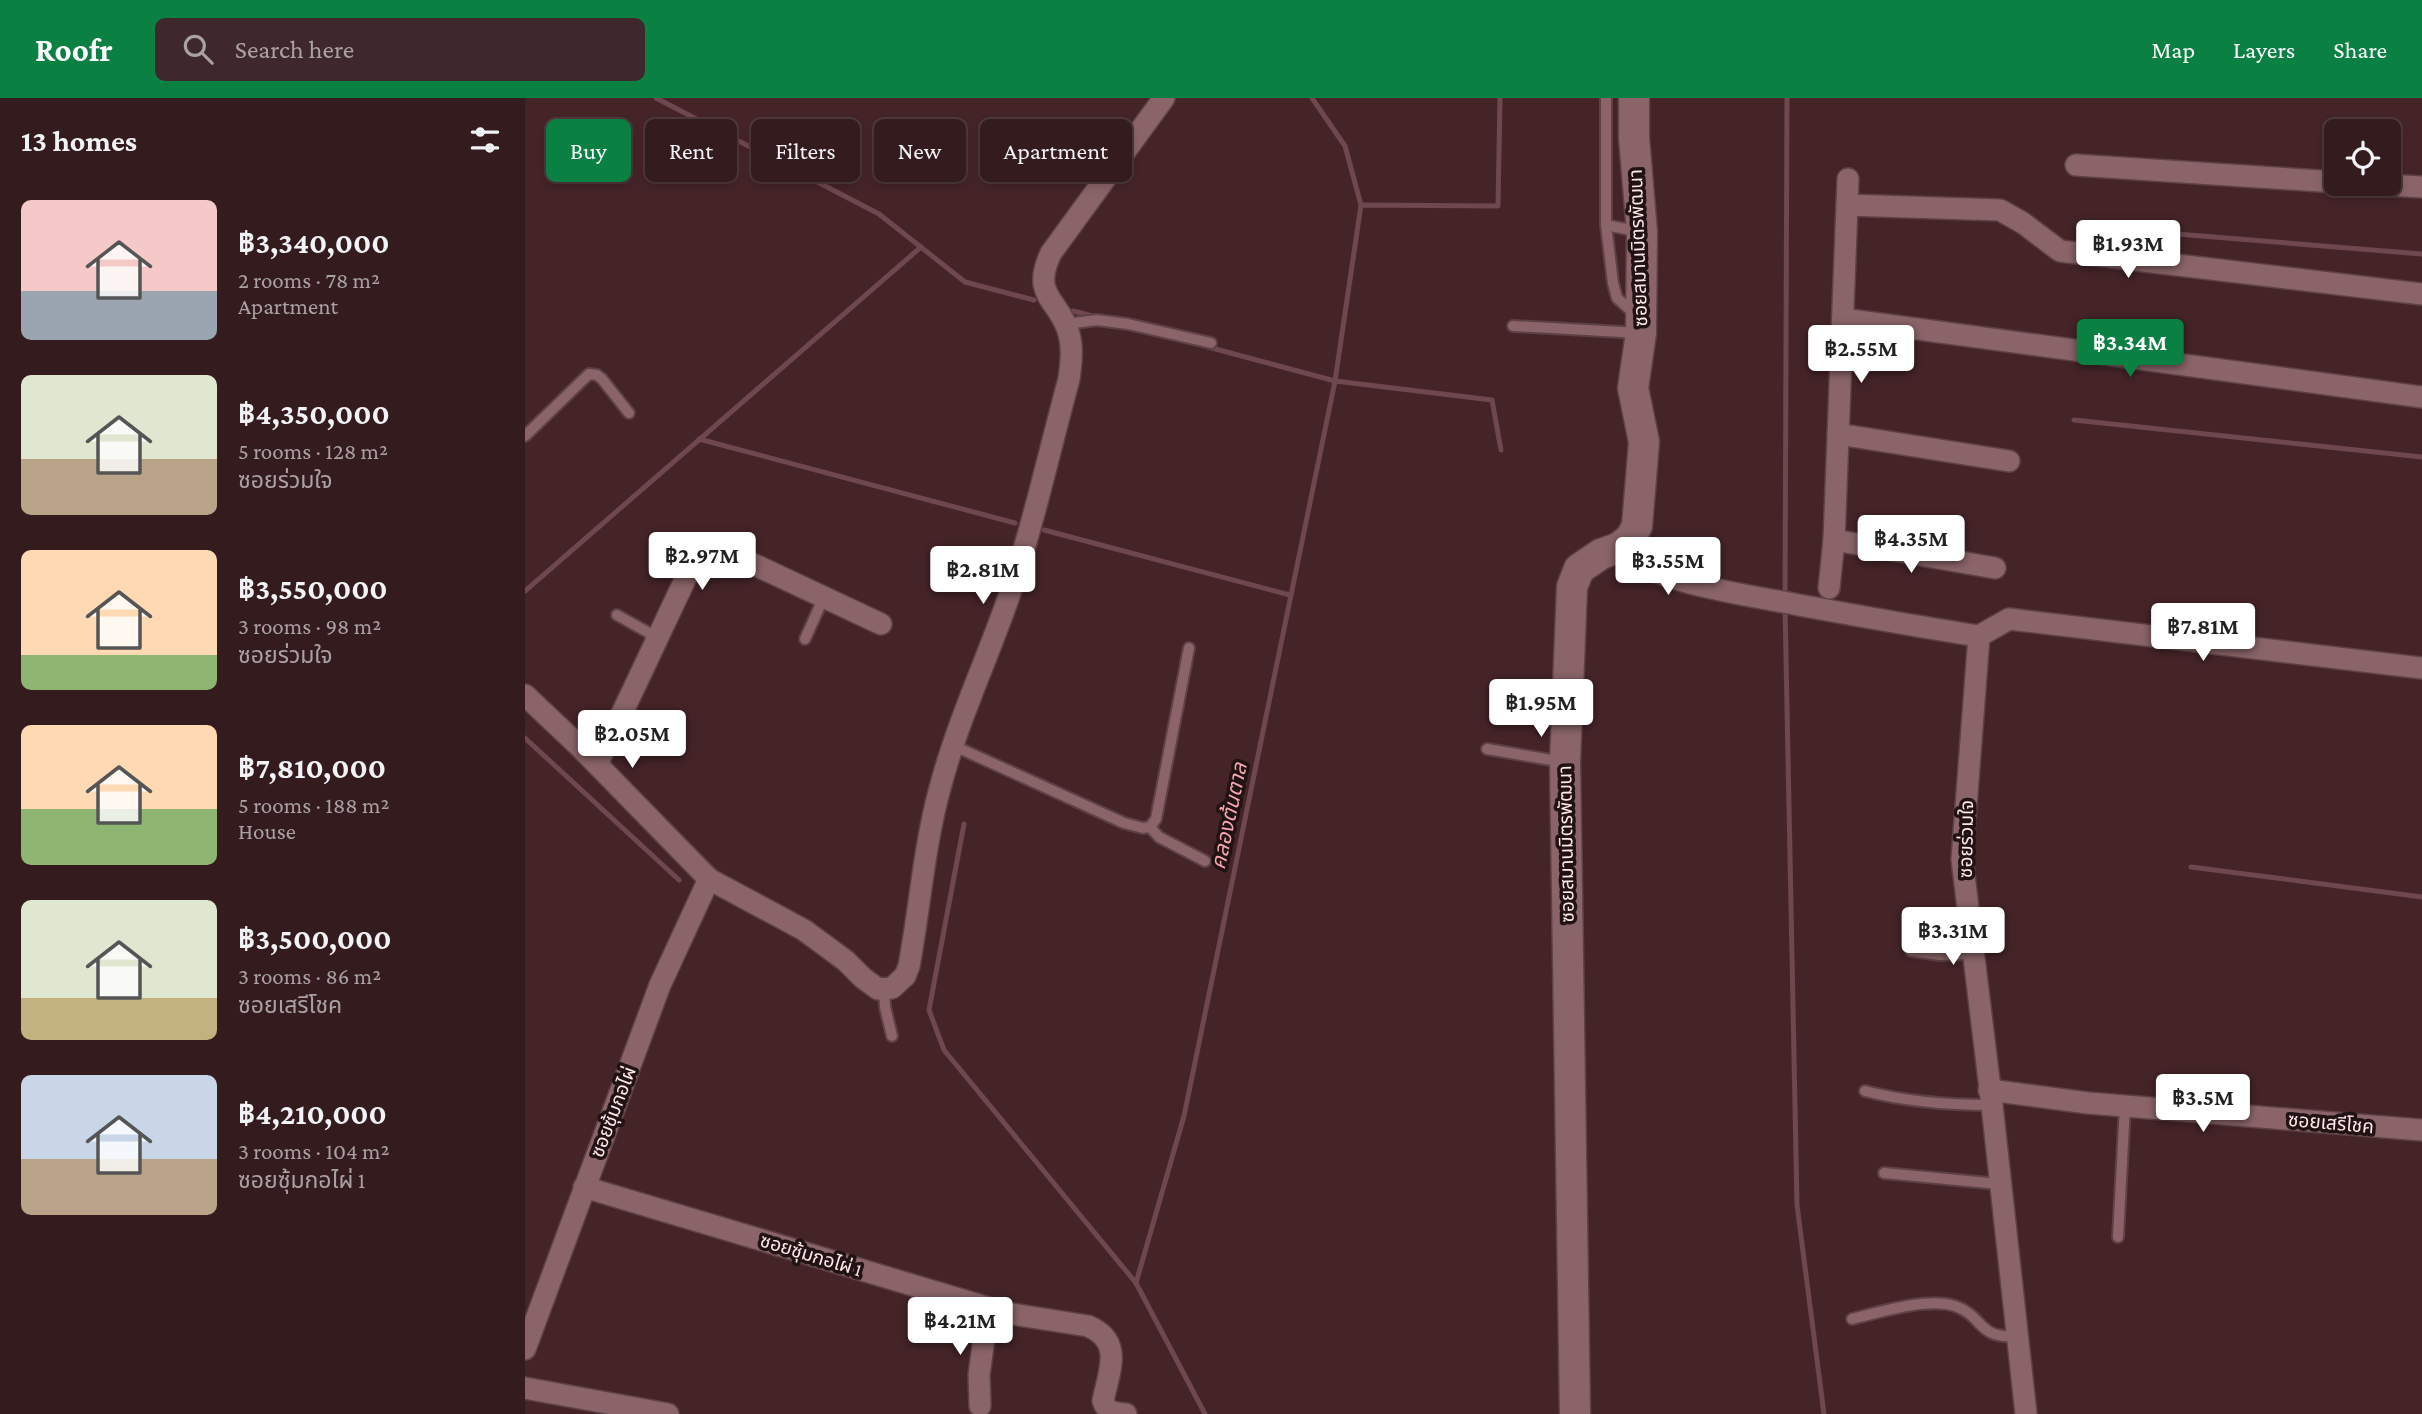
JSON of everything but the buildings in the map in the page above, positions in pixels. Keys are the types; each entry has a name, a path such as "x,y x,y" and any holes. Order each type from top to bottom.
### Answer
{"street":[{"path":"525,695 597,764 709,879 804,930 846,961 870,985 884,989 892,988 899,982 909,966 930,829 952,745 1009,596 1069,379 1070,348 1066,324 1047,297 1043,273 1051,253 1164,98"},
{"name":"ซอยสมานมิตรพัฒนา","path":"1575,1414 1565,762 1572,587 1579,569 1601,554 1618,548 1630,539 1637,526 1644,442 1633,388 1641,326 1642,233 1620,138 1634,98"},
{"path":"2076,165 2324,181"},
{"path":"1829,588 1834,540 1848,179"},
{"path":"2401,186 2422,187"},
{"path":"1847,205 2000,210 2023,223 2060,251 2422,294"},
{"path":"1843,319 2422,397"},
{"path":"1838,434 2009,461"},
{"path":"1834,540 1995,568"},
{"path":"597,764 700,549 704,546 721,549 881,624"},
{"path":"1618,548 1623,555 1657,572 1703,585 1911,626 1979,636 2009,619 2422,668"},
{"name":"ซอยร่วมใจ","path":"1979,636 1962,859 2026,1414"},
{"name":"ซอยซุ้มกอไผ่","path":"525,1349 660,985 709,879"},
{"name":"ซอยเสรีโชค","path":"1991,1098 2422,1130"},
{"name":"ซอยซุ้มกอไผ่ 1","path":"584,1187 988,1308 1088,1326 1100,1331 1108,1339 1112,1353 1103,1401 1108,1410 1126,1414"},
{"path":"980,1406 979,1375 988,1308"},
{"path":"525,1388 668,1414"}],"lane":[{"path":"1606,98 1620,138 1606,225 1616,298 1641,326"},
{"path":"1606,225 1642,233"},
{"path":"1066,324 1097,320 1211,342"},
{"path":"1513,326 1641,326"},
{"path":"525,436 589,374 602,379 629,413"},
{"path":"805,639 824,597"},
{"path":"617,615 658,638"},
{"path":"952,745 1123,823 1150,827 1156,819 1189,648"},
{"path":"1487,749 1565,762"},
{"path":"1150,827 1168,842 1205,861"},
{"path":"1911,951 1940,955 1973,954"},
{"path":"884,989 892,1035"},
{"path":"1865,1091 1950,1105 1991,1098"},
{"path":"2118,1237 2125,1106"},
{"path":"1884,1173 1999,1184"},
{"path":"1852,1319 1890,1310 1944,1303 1961,1308 1992,1335 2016,1336"}],"waterway":[{"path":"656,98 879,214 965,282 1034,300"},
{"name":"คลองต้นตาล","path":"1312,98 1345,146 1361,205"},
{"name":"คลองต้นตาล","path":"1205,1414 1136,1283 1184,1116 1335,381 1361,205 1498,206 1500,98"},
{"path":"1785,597 1787,98"},
{"path":"2091,227 2422,254"},
{"path":"525,591 921,247"},
{"path":"1073,311 1097,317"},
{"path":"1208,347 1335,381 1492,400 1501,450"},
{"path":"2074,420 2422,457"},
{"path":"699,439 1015,523"},
{"path":"1044,530 1290,595"},
{"path":"1785,607 1797,1205 1824,1414"},
{"path":"525,738 679,880"},
{"path":"964,824 929,1010 944,1050 1136,1283"},
{"path":"2191,867 2422,897"}]}
